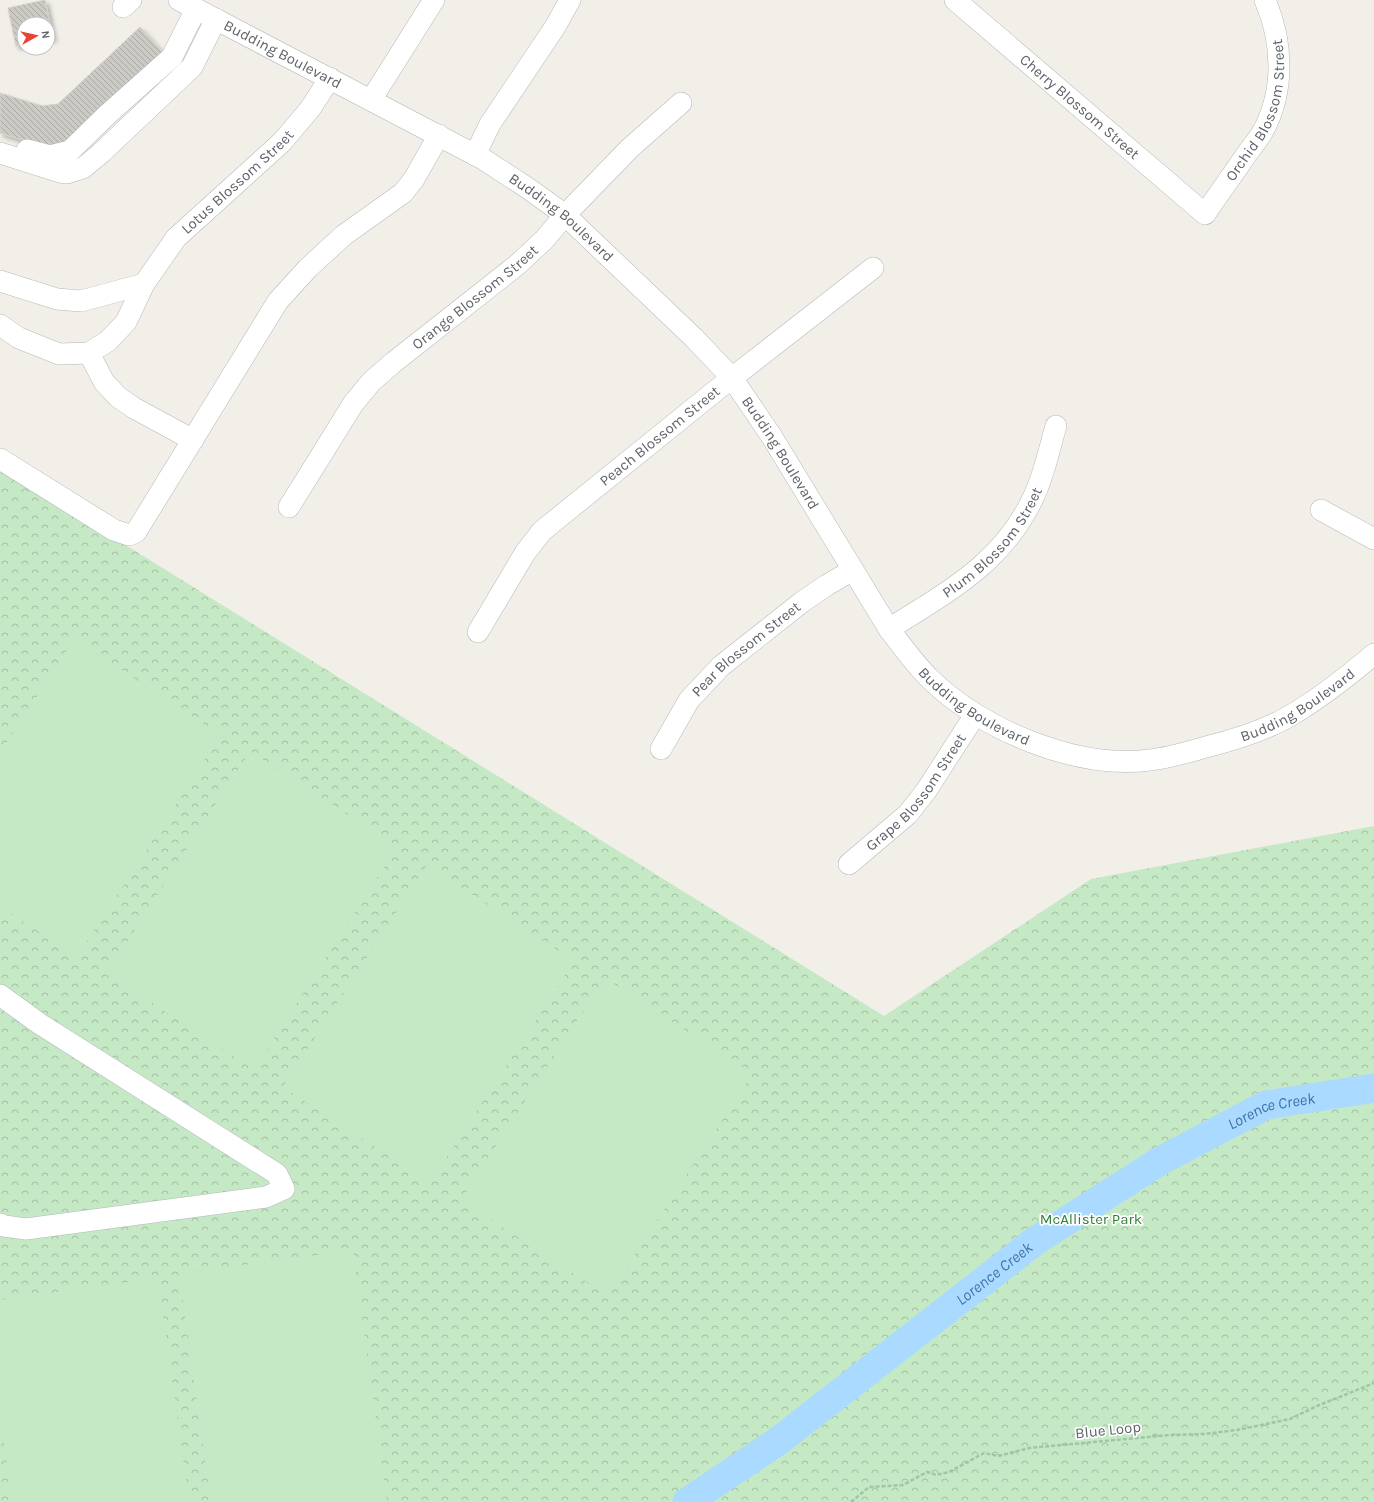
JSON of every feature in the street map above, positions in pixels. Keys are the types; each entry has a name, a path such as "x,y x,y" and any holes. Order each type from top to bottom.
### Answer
{"street":[{"path":"371,100 434,0"},
{"path":"475,155 490,124 555,27 570,0"},
{"name":"Cherry Blossom Street","path":"955,0 1205,214"},
{"name":"Orchid Blossom Street","path":"1205,214 1263,131 1274,102 1279,71 1278,40 1275,25 1266,0"},
{"path":"0,142 50,156 70,150 172,57 188,4"},
{"name":"Budding Boulevard","path":"188,4 475,155 529,189 565,215 694,338 732,378 772,437 889,629 930,678 950,696 975,715 1004,730 1058,751 1112,761 1150,761 1222,743 1257,731 1287,717 1311,703 1374,654"},
{"path":"0,153 60,172 67,173 83,168 101,153 192,67 216,19"},
{"name":"Lotus Blossom Street","path":"89,353 108,341 126,322 144,284 176,238 282,142 310,109 330,78"},
{"name":"Orange Blossom Street","path":"289,507 353,404 372,382 394,362 517,265 544,240 565,215 630,148 681,103"},
{"path":"0,460 114,530 129,535 136,532 278,301 308,268 344,235 403,193 414,179 439,135"},
{"name":"Peach Blossom Street","path":"478,632 525,553 542,531 732,378 873,268"},
{"path":"0,281 57,299 81,301 144,284"},
{"path":"0,325 19,338 59,354 89,353 104,382 118,397 134,408 193,440"},
{"name":"Plum Blossom Street","path":"889,629 962,583 989,560 1009,537 1024,516 1033,498 1048,455 1056,426"},
{"path":"1321,510 1374,539"},
{"name":"Pear Blossom Street","path":"661,749 690,700 721,666 802,602 853,570"},
{"name":"Grape Blossom Street","path":"849,864 908,814 926,791 975,715"},
{"path":"0,995 47,1029 277,1174 284,1189 266,1196 26,1229 4,1226 0,1224"}],"path":[{"name":"Blue Loop","path":"851,1502 869,1487 902,1484 927,1472 936,1475 948,1472 984,1453 998,1456 1029,1448 1237,1430 1290,1419 1317,1406 1374,1383"}],"green space":[{"name":"McAllister Park","path":"0,467 884,1016 1091,879 1374,826 1374,1502 0,1502"},
{"path":"74,639 221,735 77,957 0,906 0,753"},
{"path":"250,751 397,847 254,1070 107,973"},
{"path":"427,865 574,961 430,1183 283,1087"},
{"path":"605,978 752,1074 608,1296 461,1200"},
{"path":"353,1250 387,1502 211,1502 179,1274"},
{"path":"158,1278 189,1502 12,1502 0,1414 0,1300"}],"building":[{"path":"45,0 48,16 16,16 16,46 8,8"},
{"path":"140,27 164,54 66,145 50,148 0,133 0,93 42,106 58,104"}],"waterway":[{"name":"Lorence Creek","path":"687,1502 777,1442 1035,1241 1160,1161 1266,1105 1374,1088"}]}
